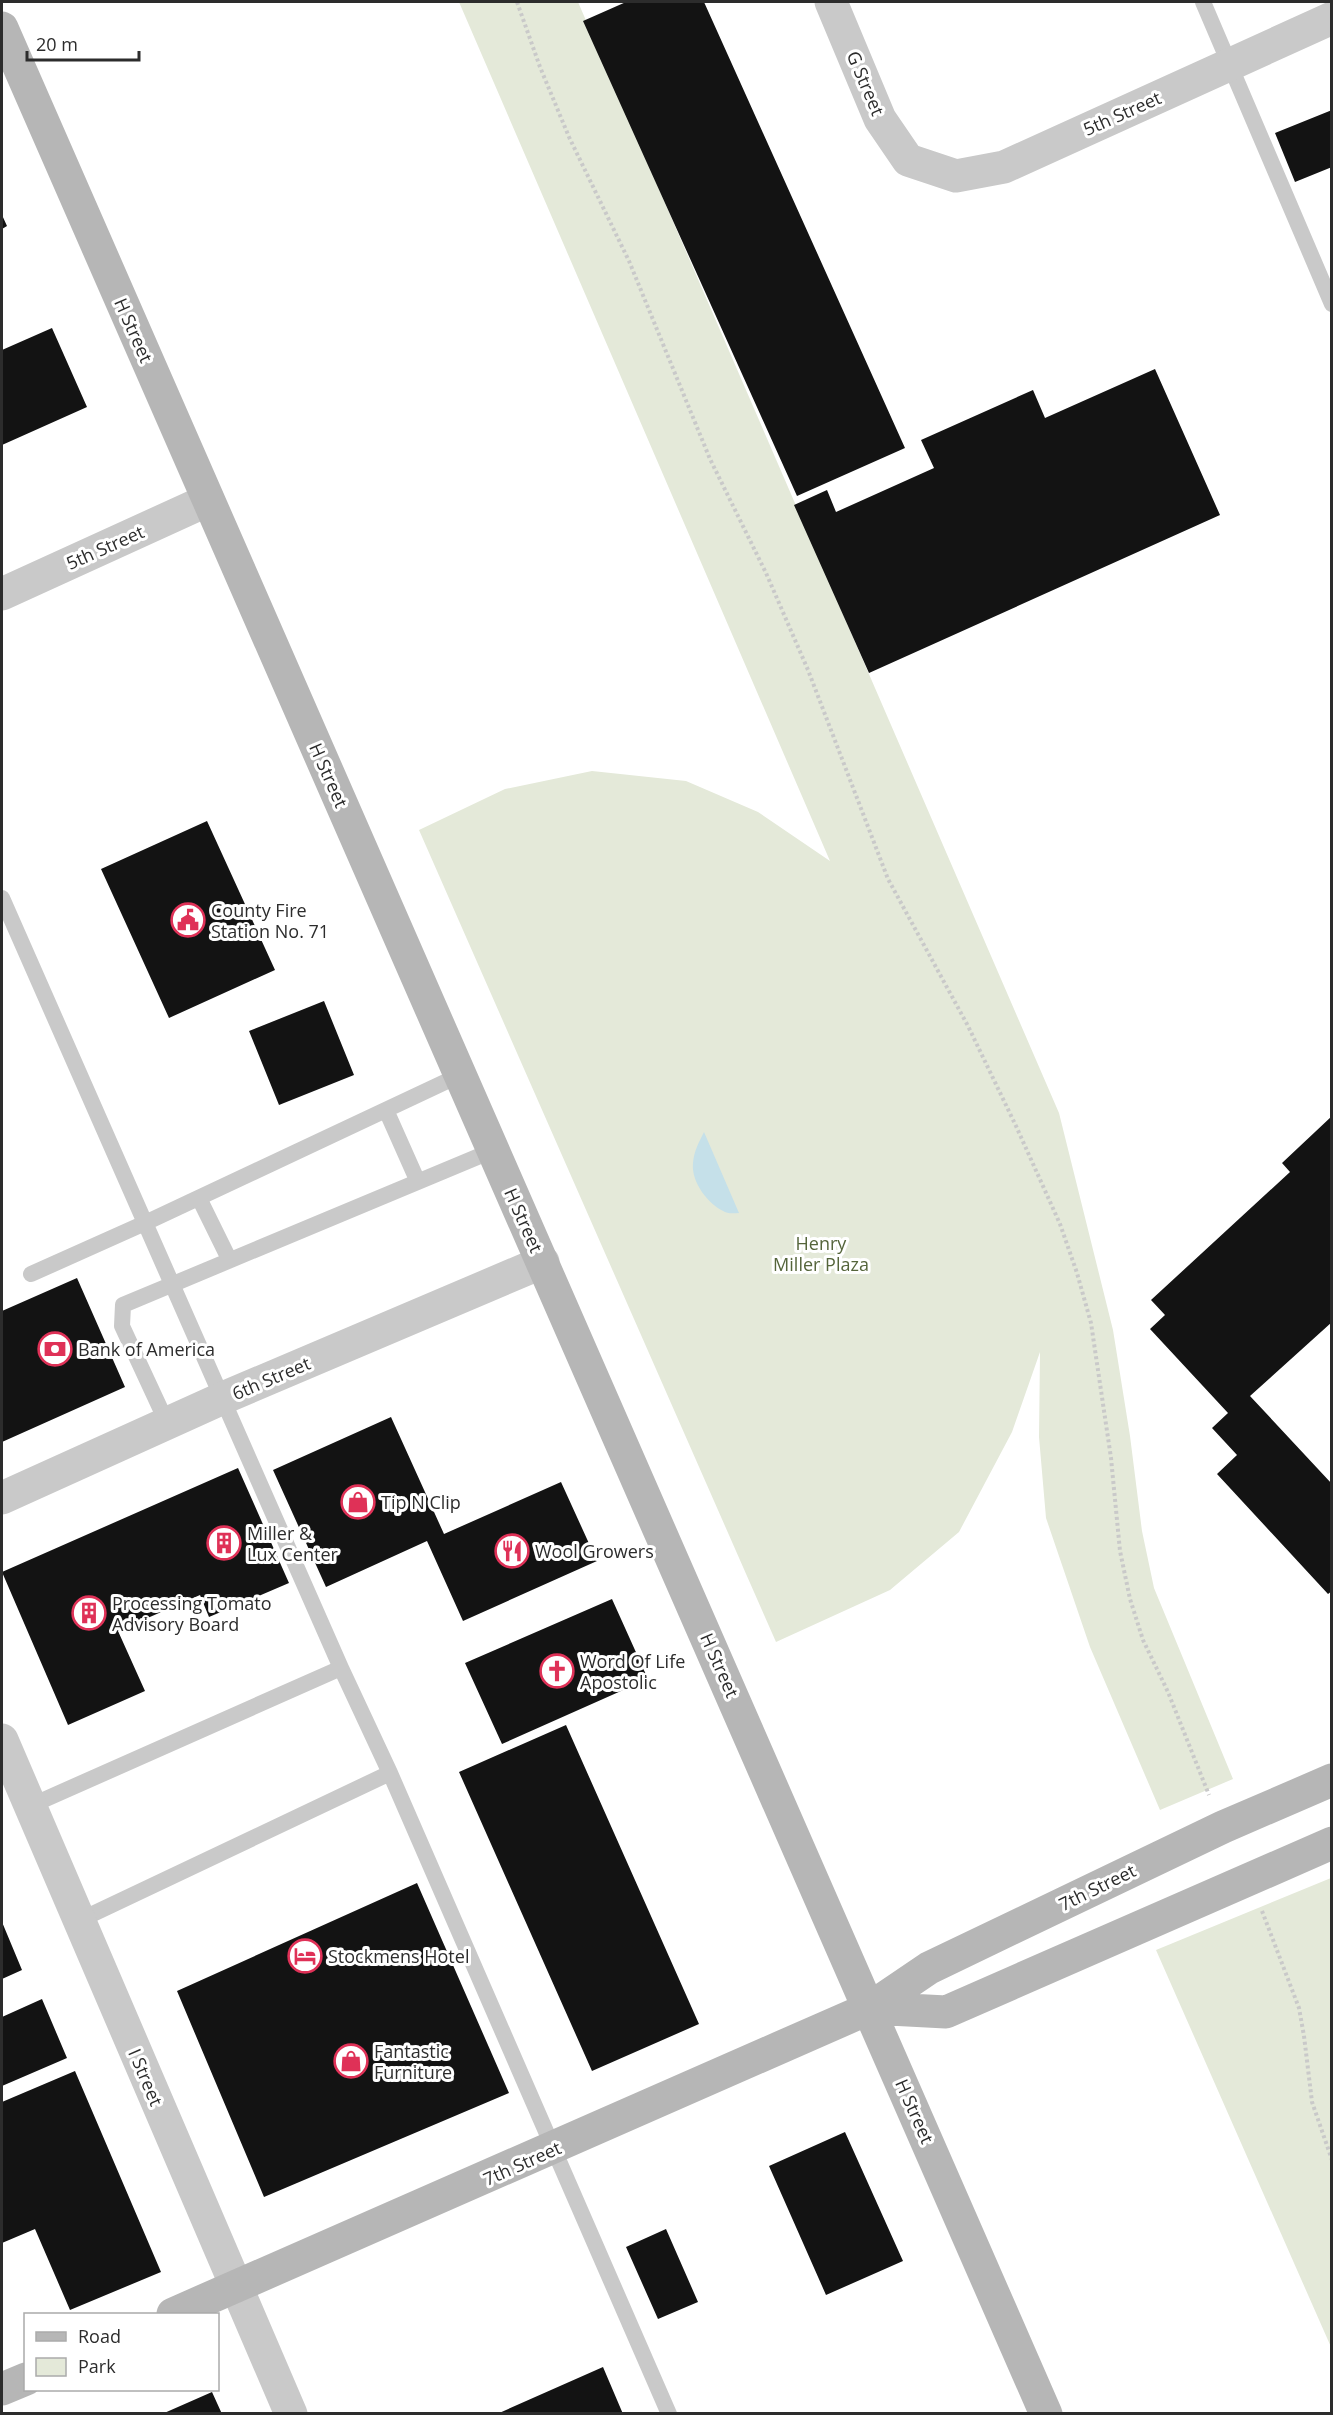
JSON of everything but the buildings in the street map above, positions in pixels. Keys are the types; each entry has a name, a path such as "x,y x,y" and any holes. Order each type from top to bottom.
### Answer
{"street":[{"name":"G Street","path":"831,2 880,119 908,160"},
{"name":"5th Street","path":"908,160 956,177 1004,167 1332,18"},
{"name":"H Street","path":"2,28 1047,2414"},
{"name":"5th Street","path":"2,594 208,500"},
{"name":"6th Street","path":"2,1498 223,1398 543,1262"},
{"name":"I Street","path":"2,1740 291,2414"},
{"name":"7th Street","path":"175,2313 554,2149 870,2008 929,1968 1223,1827 1332,1780"},
{"name":"7th Street","path":"870,2008 946,2012 1250,1881 1332,1843"},
{"path":"2,2389 24,2380"}],"lane":[{"path":"1203,2 1332,304"},
{"path":"2,898 341,1668 390,1773 669,2414"},
{"path":"31,1274 460,1075"},
{"path":"386,1110 418,1182"},
{"path":"167,1423 122,1326 123,1305 494,1150"},
{"path":"199,1198 230,1259"},
{"path":"30,1806 341,1668"},
{"path":"80,1920 390,1773"}],"path":[{"path":"517,2 540,67 569,137 629,261 710,459 766,573 808,670 888,879 968,1026 1016,1125 1060,1224 1077,1273 1090,1323 1111,1458 1120,1551 1130,1599 1143,1640 1168,1692 1188,1747 1223,1827"},
{"path":"1250,1881 1299,2008 1305,2036 1312,2102 1332,2160"}],"green space":[{"name":"Henry Miller Plaza","path":"459,2 578,2 1059,1113 1113,1330 1142,1531 1154,1588 1233,1779 1160,1810 1090,1647 1046,1518 1039,1437 1040,1352 1012,1432 959,1532 890,1590 776,1642 419,830 505,789 592,771 686,781 758,812 830,861"},
{"path":"1331,1878 1331,2347 1156,1950"}],"water":[{"path":"704,1132 739,1213 727,1213 713,1204 698,1185 693,1163"}],"place":[{"name":"County Fire Station No. 71","path":"188,920"},
{"name":"Bank of America","path":"55,1349"},
{"name":"Tip N Clip","path":"358,1502"},
{"name":"Miller & Lux Center","path":"224,1543"},
{"name":"Wool Growers","path":"512,1551"},
{"name":"Processing Tomato Advisory Board","path":"89,1613"},
{"name":"Word Of Life Apostolic","path":"557,1671"},
{"name":"Stockmens Hotel","path":"305,1956"},
{"name":"Fantastic Furniture","path":"351,2061"}]}
